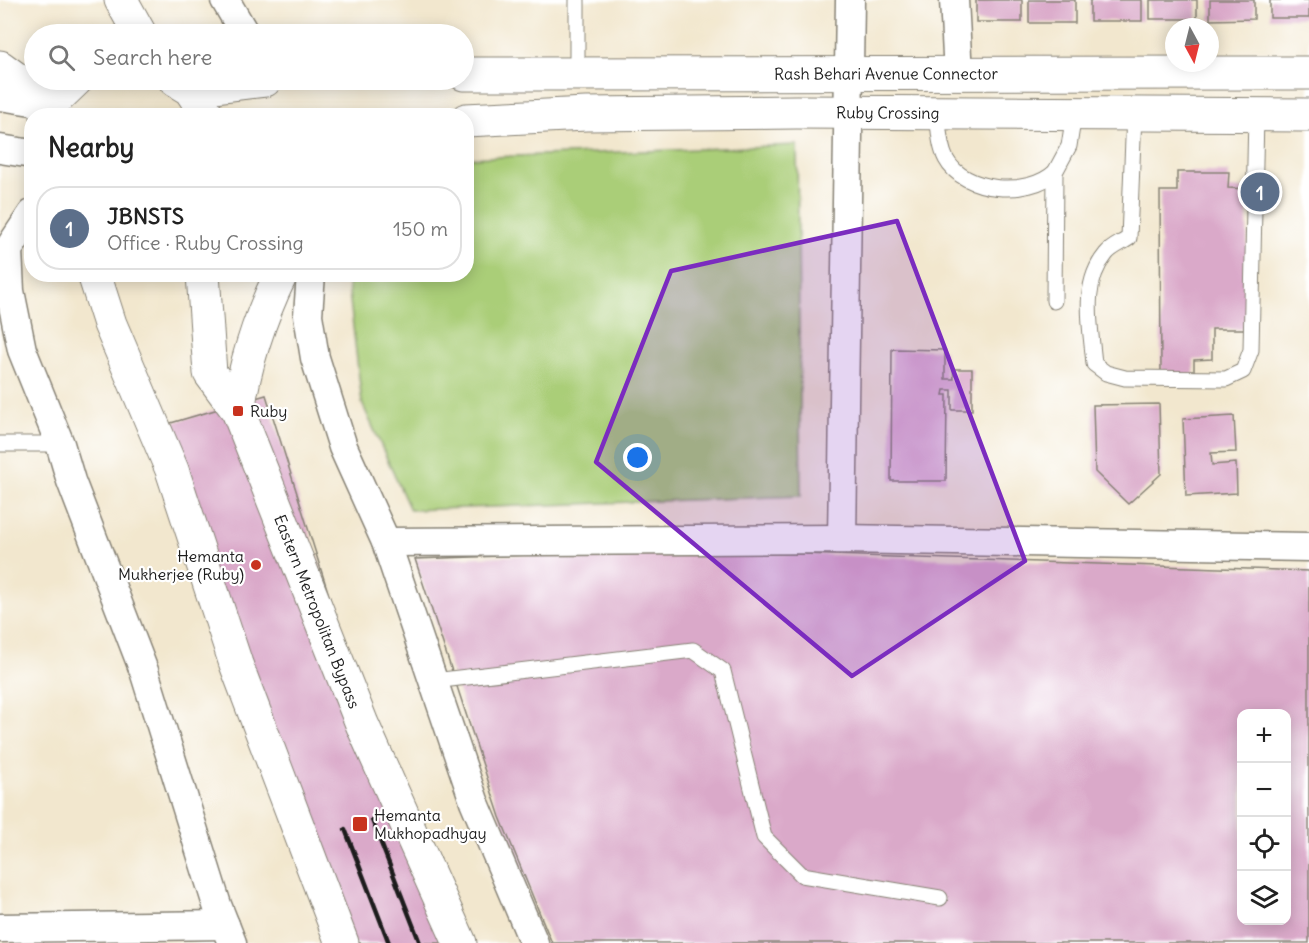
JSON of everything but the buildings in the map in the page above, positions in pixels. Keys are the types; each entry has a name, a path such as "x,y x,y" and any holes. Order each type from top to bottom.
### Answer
{"main road":[{"path":"121,0 134,24"},
{"path":"0,67 24,88"},
{"name":"Rash Behari Avenue Connector","path":"474,74 1309,73"},
{"path":"26,90 47,108"},
{"path":"51,108 67,90"},
{"path":"191,95 216,90"},
{"name":"Ruby Crossing","path":"474,120 586,114 937,113 1309,116"},
{"path":"97,282 111,324 172,470 236,664 342,943"},
{"name":"Eastern Metropolitan Bypass","path":"203,282 205,335 210,373 238,411 362,724 460,943"},
{"path":"238,411 244,369 254,338 278,282"}],"street":[{"path":"225,0 239,24"},
{"path":"842,539 850,0"},
{"path":"954,0 958,74"},
{"path":"0,96 42,108"},
{"path":"0,149 24,153"},
{"path":"0,928 228,934 144,671 71,481 60,444 22,350 10,291 9,250 24,227"},
{"path":"310,282 308,315 315,358 343,447 386,542 474,801 534,943"},
{"path":"386,542 842,539 1309,547"}],"lane":[{"path":"577,0 577,75"},
{"path":"937,113 946,158 959,175 986,186 1002,187 1030,185 1048,179 1055,172 1070,146 1074,114"},
{"path":"1134,114 1129,238 1107,252 1093,275 1089,301 1094,364 1106,373 1125,378 1226,379 1243,371 1251,350 1256,115"},
{"path":"1054,301 1055,172"},
{"path":"0,444 60,444"},
{"path":"434,681 693,650 723,671 764,837 802,875 940,898"}],"highlighted area":[{"path":"897,221 1025,561 852,676 596,462 671,271"}],"green space":[{"path":"797,145 801,496 410,510 362,403 348,282 474,282 474,158"}],"railway":[{"path":"372,820 420,943"},
{"path":"345,829 389,943"}],"place":[{"name":"JBNSTS","path":"1260,192"},
{"name":"Ruby","path":"238,411"},
{"name":"Hemanta Mukherjee (Ruby)","path":"256,565"},
{"name":"Hemanta Mukhopadhyay","path":"360,824"}]}
